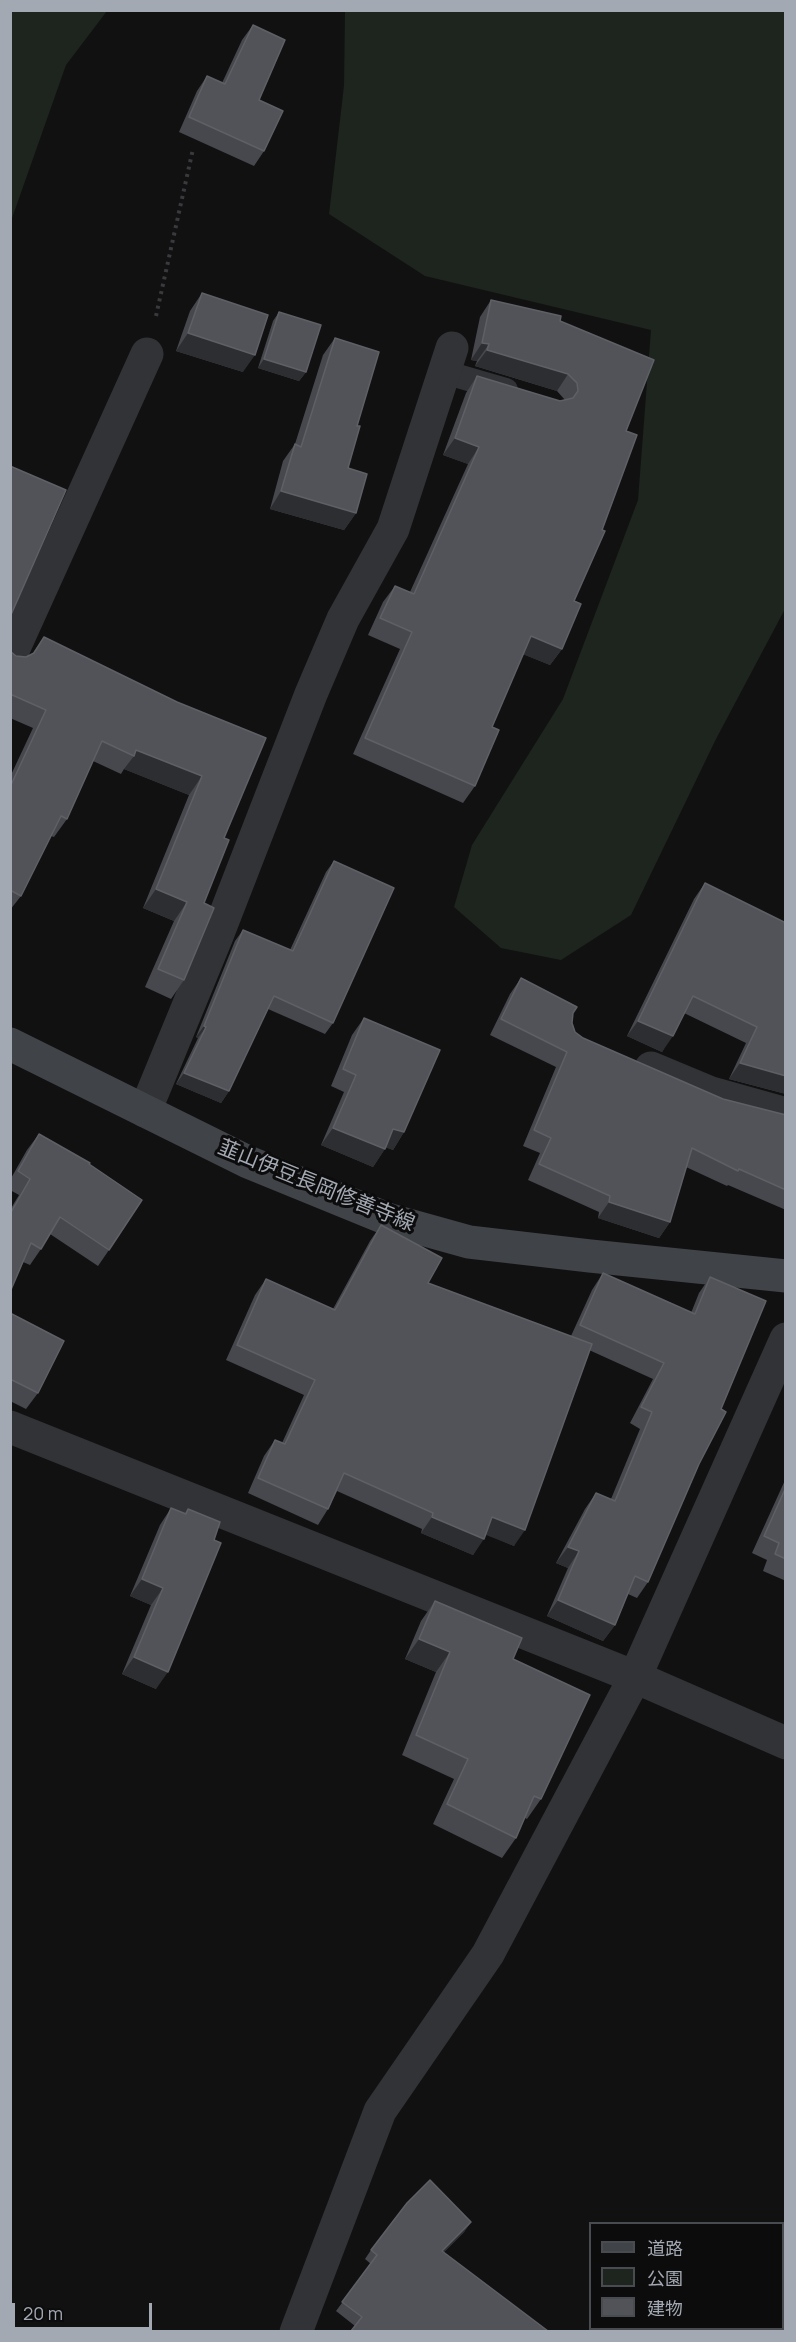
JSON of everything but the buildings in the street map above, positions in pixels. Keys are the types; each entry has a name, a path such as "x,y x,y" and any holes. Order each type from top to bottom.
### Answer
{"main road":[{"name":"韮山伊豆長岡修善寺線","path":"10,1044 248,1162 390,1220 469,1242 590,1257 786,1276"}],"street":[{"path":"10,657 147,354"},
{"path":"145,1111 315,683 343,620 393,529 448,360"},
{"path":"623,1056 711,1093 786,1114"},
{"path":"296,2331 380,2111 488,1954 636,1677 786,1339"},
{"path":"10,1427 636,1677 786,1743"}],"lane":[{"path":"448,360 530,398"}],"path":[{"path":"147,354 193,149"}],"green space":[{"path":"11,10 107,11 66,65 11,221"},
{"path":"345,11 785,11 785,609 716,739 631,915 561,960 501,948 454,907 472,845 563,699 638,500 651,330 425,276 329,214 344,86"}]}
